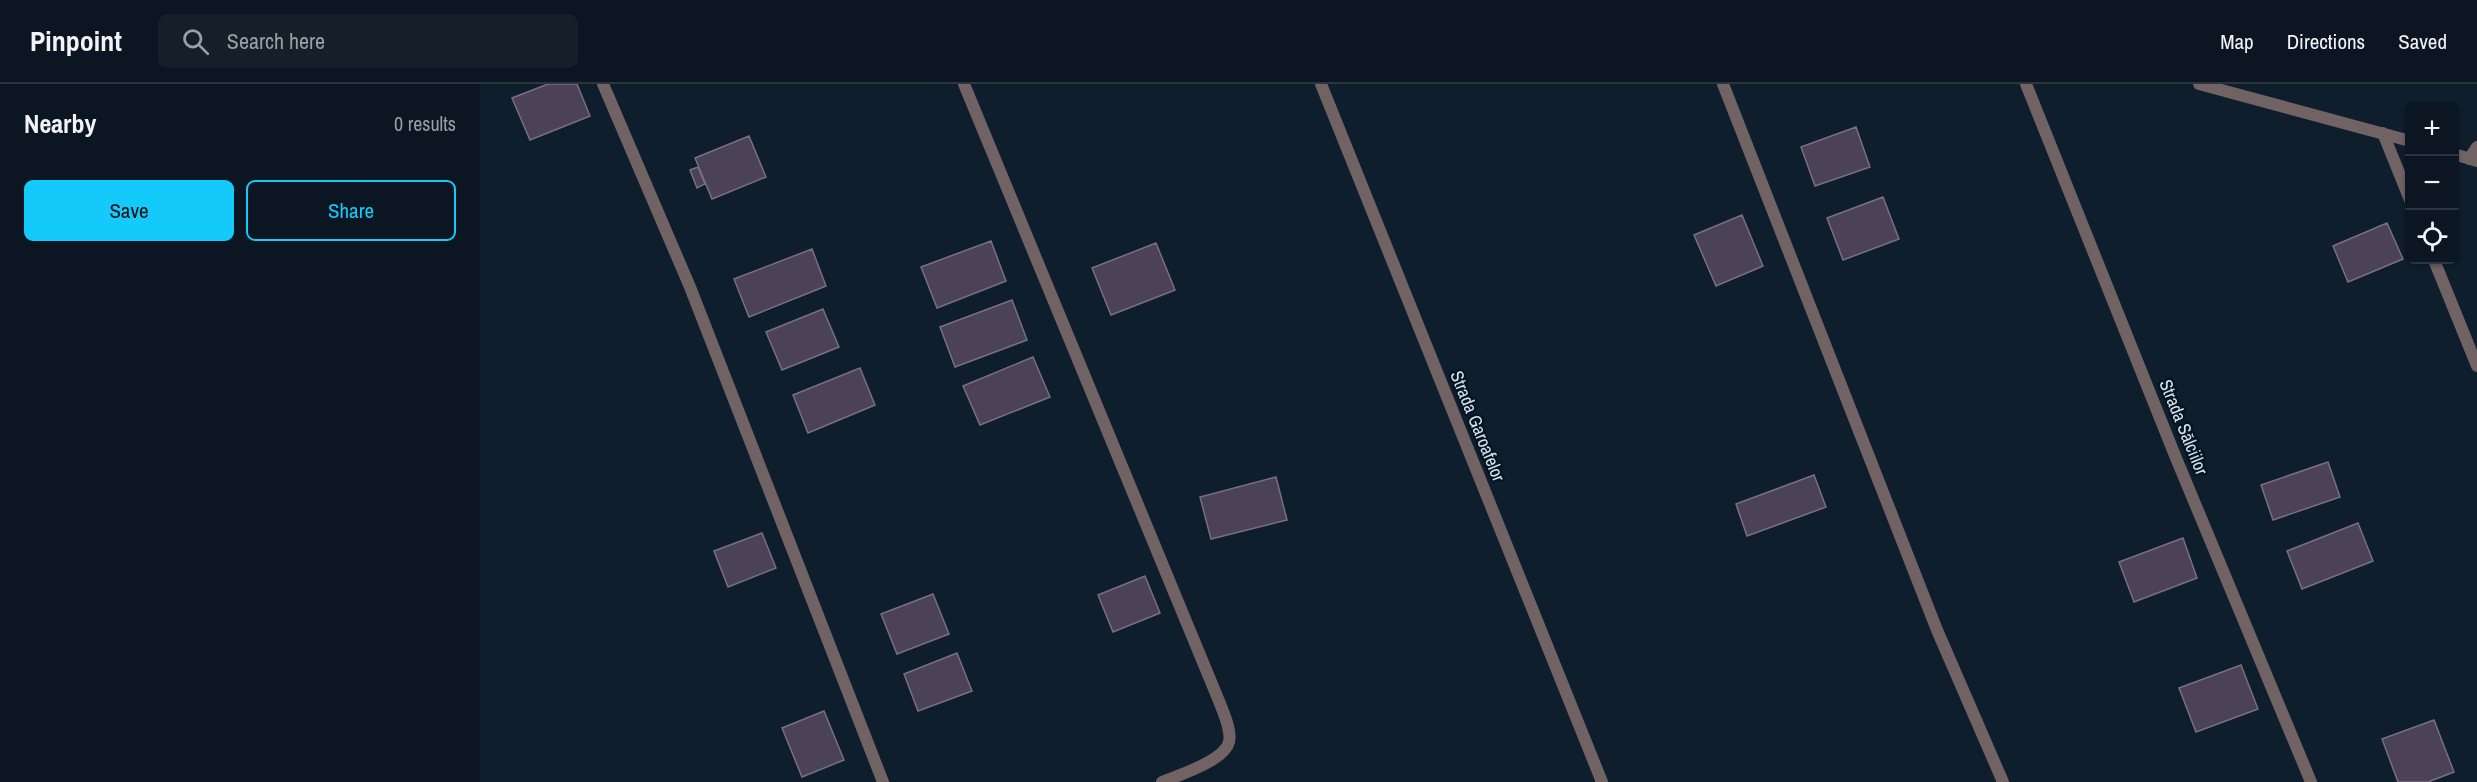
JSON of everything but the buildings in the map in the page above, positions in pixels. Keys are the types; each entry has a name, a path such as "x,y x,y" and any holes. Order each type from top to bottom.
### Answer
{"street":[{"path":"603,84 690,287 883,782"},
{"path":"964,84 1220,701 1229,742 1222,753 1207,763 1162,782"},
{"name":"Strada Garoafelor","path":"1321,84 1602,782"},
{"path":"1723,84 1933,619 2003,782"},
{"name":"Strada Sălciilor","path":"2026,84 2176,458 2311,782"},
{"path":"2199,84 2405,140"},
{"path":"2383,134 2405,190"},
{"path":"2473,160 2477,147"},
{"path":"2436,264 2477,366"}]}
